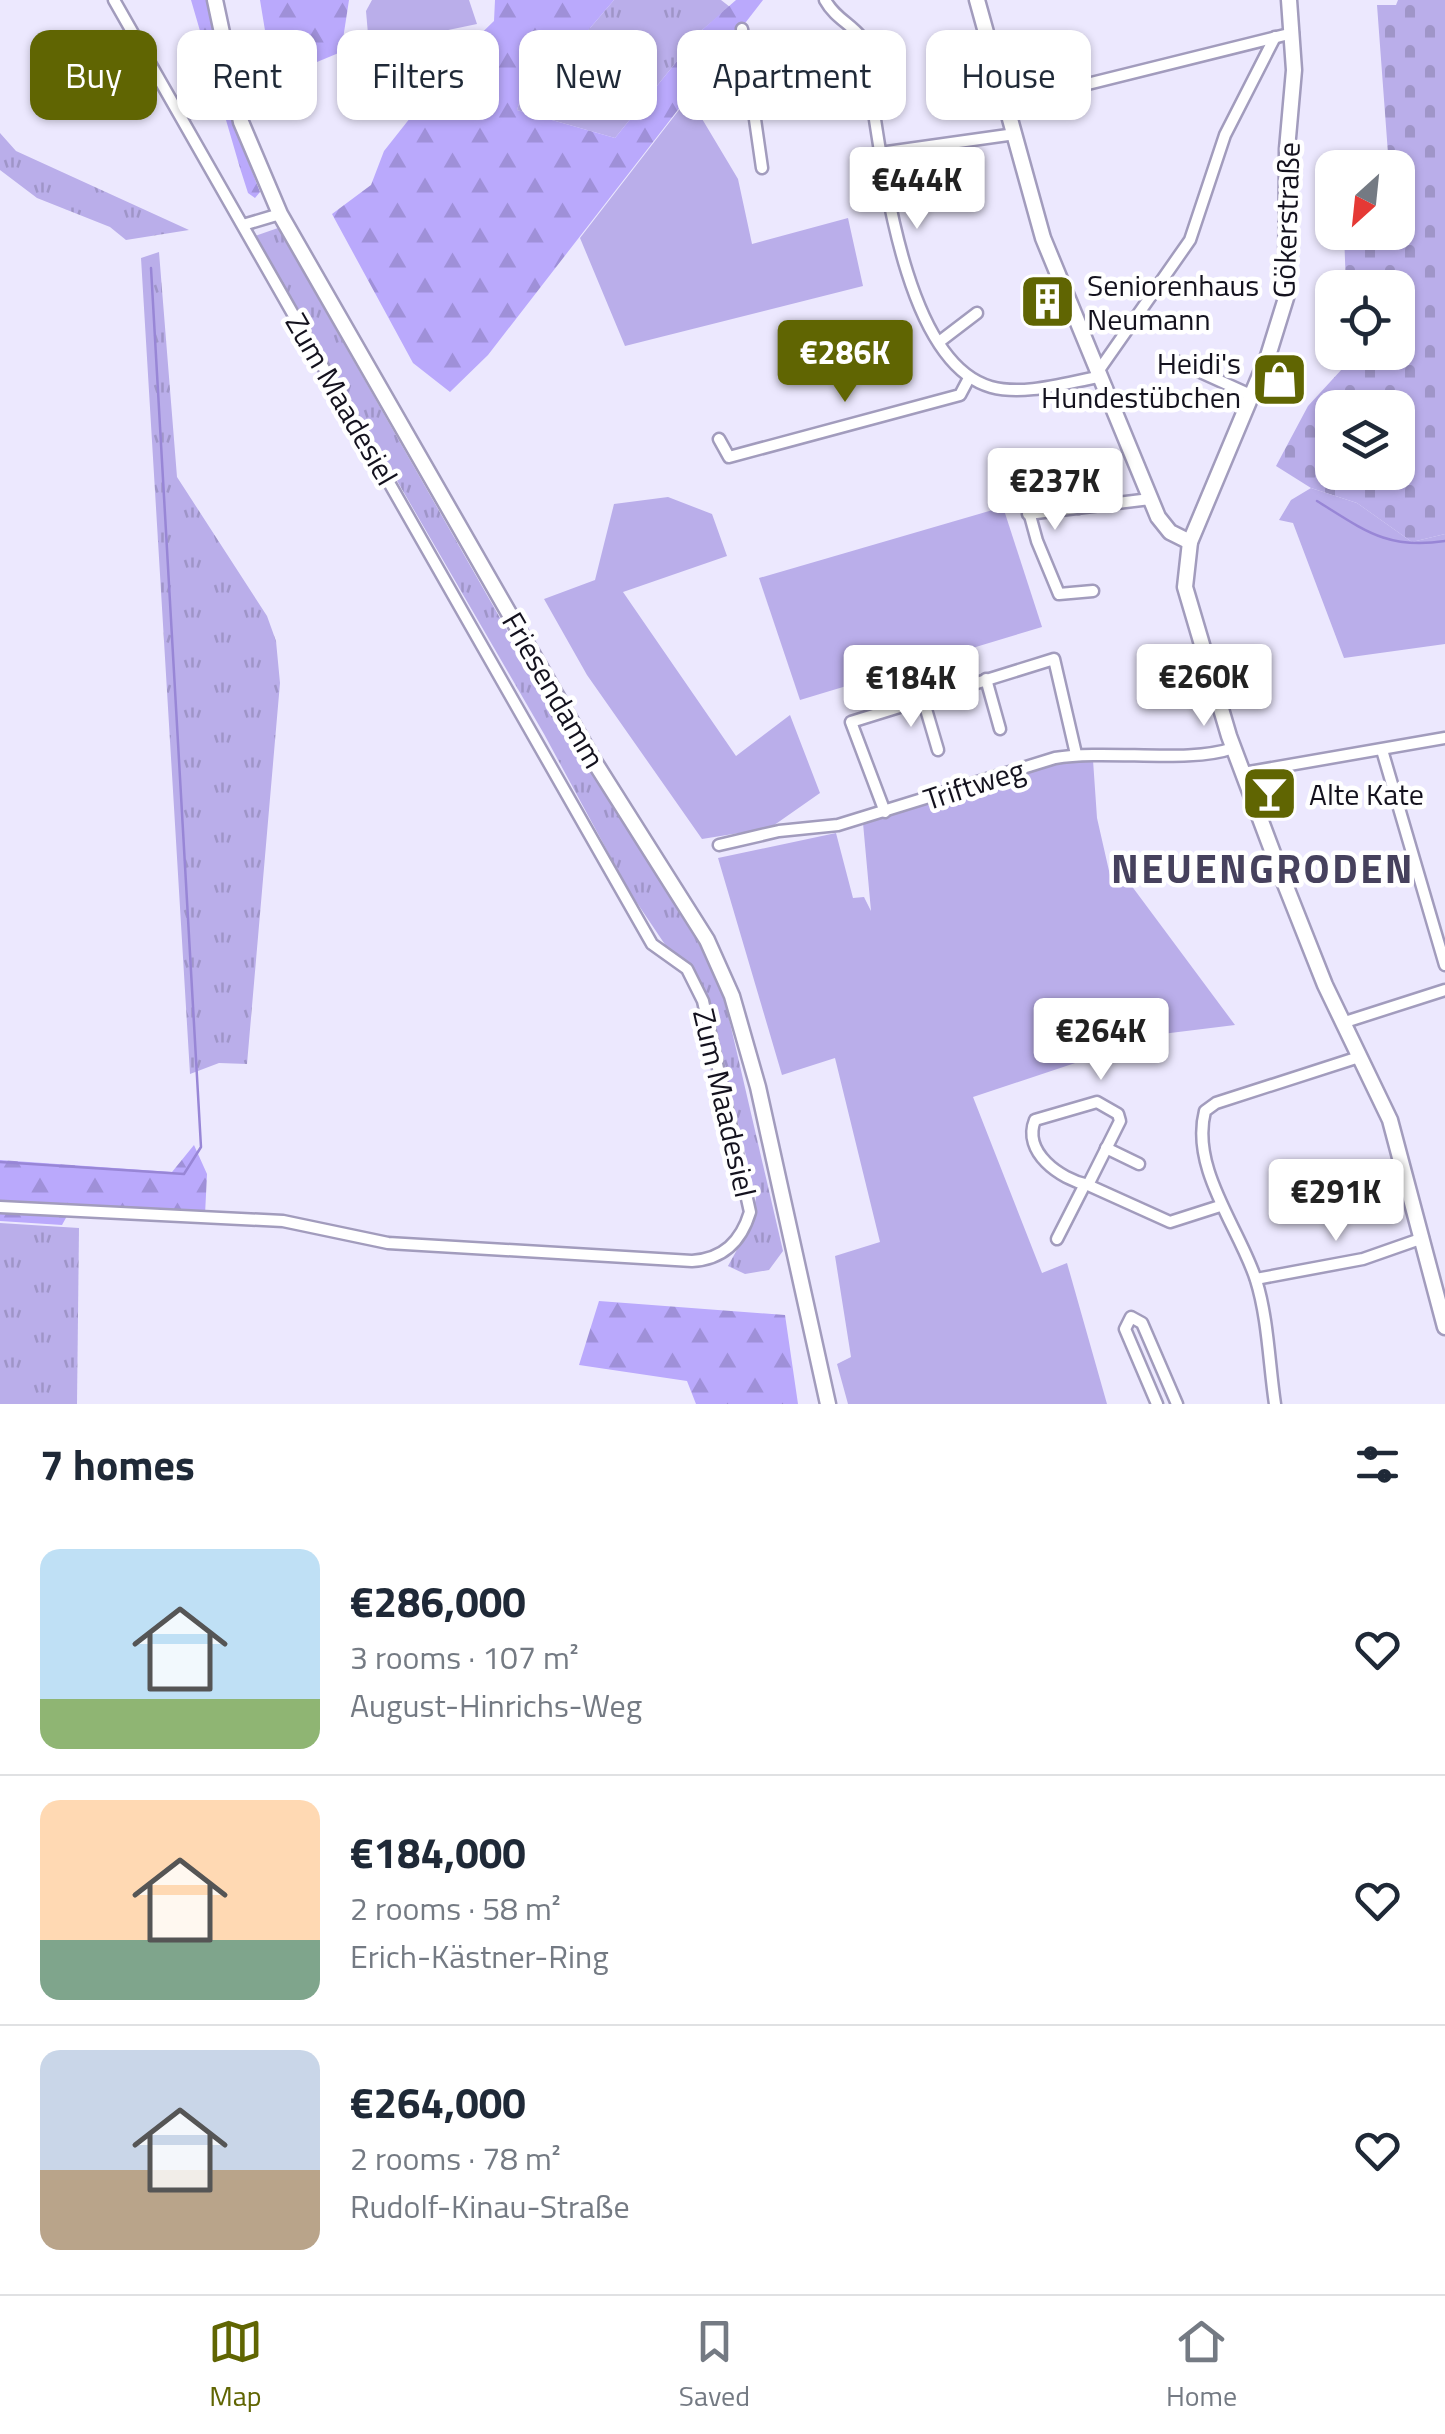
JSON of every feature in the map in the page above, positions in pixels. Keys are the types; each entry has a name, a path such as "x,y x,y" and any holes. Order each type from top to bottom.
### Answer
{"main road":[{"name":"Friesendamm","path":"215,0 242,122 280,214 592,758 707,940 732,996 750,1057 828,1404"},
{"path":"977,0 986,30"},
{"name":"Gökerstraße","path":"1289,0 1293,32 1286,298 1252,396 1190,542 1184,575 1188,608 1233,748 1342,1023 1390,1120 1423,1238 1439,1273 1445,1328"},
{"path":"1011,120 1043,238 1097,375 1164,526 1190,542"}],"street":[{"name":"Zum Maadesiel","path":"0,1207 283,1220 388,1244 692,1262 710,1259 731,1247 750,1212 714,1037 691,975 652,944 114,0"},
{"path":"825,0 837,20 855,30"},
{"path":"1091,83 1293,32"},
{"path":"875,120 889,207 914,294 939,342 969,378 994,388 1038,388 1097,375 1190,240 1225,135 1276,38"},
{"path":"758,120 762,168"},
{"path":"880,153 1015,134"},
{"path":"243,225 280,214"},
{"path":"939,342 976,313"},
{"path":"1176,362 1252,396"},
{"path":"718,439 729,457 960,394 969,378"},
{"path":"1070,464 1078,508"},
{"path":"1020,479 1028,514 1059,594 1093,590"},
{"path":"1028,514 1150,499"},
{"path":"885,812 851,722 1054,659 1076,754"},
{"path":"986,680 1000,730"},
{"path":"923,699 938,750"},
{"path":"1243,773 1445,738"},
{"name":"Triftweg","path":"719,845 779,831 838,826 1076,754 1210,754 1233,748"},
{"path":"1382,750 1445,965"},
{"path":"1342,1023 1445,990"},
{"path":"1275,1404 1256,1279 1220,1206 1202,1125 1206,1111 1216,1104 1360,1057"},
{"path":"1057,1239 1086,1185 1106,1148 1120,1120 1118,1114 1097,1102 1032,1124 1048,1167 1086,1185 1170,1222 1220,1206"},
{"path":"1106,1148 1138,1164"},
{"path":"1256,1279 1373,1257 1423,1238"},
{"path":"1157,1404 1125,1328 1131,1317 1142,1323 1177,1404"}],"green space":[{"path":"191,0 210,0 217,30 200,30"},
{"path":"260,0 349,0 344,30 337,30 337,54 317,62 317,30 265,30"},
{"path":"372,0 469,0 477,24 448,30 368,30 366,11"},
{"path":"495,0 614,0 588,30 519,30 519,120 552,120 615,138 630,120 657,120 657,86 677,61 677,111 488,355 450,392 413,363 332,214 371,185 384,151 408,120 499,120 499,30 485,30 494,21"},
{"path":"614,0 721,0 730,7 702,30 677,30 677,61 657,86 657,30 588,30"},
{"path":"736,0 763,0 740,30 702,30"},
{"path":"1398,0 1445,0 1445,534 1412,542 1357,503 1317,490 1415,490 1415,390 1323,390 1341,370 1415,370 1415,270 1345,270 1345,250 1415,250 1415,150 1388,150 1377,5 1396,5"},
{"path":"677,113 677,120 703,120 738,179 752,244 848,218 863,286 625,346 580,238"},
{"path":"226,120 238,120 260,192 255,198 248,193"},
{"path":"552,120 630,120 615,138"},
{"path":"0,133 16,151 189,230 126,240 110,227 37,198 0,170"},
{"path":"278,228 545,697 700,946 724,997 783,1251 769,1270 745,1274 728,1266 750,1226 756,1198 708,998 692,967 668,949 629,891 544,734 255,236"},
{"path":"159,252 177,477 267,616 276,641 280,683 247,1064 219,1063 190,1074 141,258"},
{"path":"1315,398 1315,489 1276,466"},
{"path":"1311,488 1357,503 1412,542 1445,534 1445,644 1344,658 1293,523 1279,520 1291,500"},
{"path":"668,497 712,514 727,556 623,592 736,756 790,715 820,793 770,828 702,839 587,675 544,599 595,580 614,504"},
{"path":"1003,507 1042,627 800,700 759,578"},
{"path":"1071,760 1093,760 1097,818 1112,884 1128,881 1235,1025 1162,1034 973,1097 1042,1273 1067,1263 1107,1404 848,1404 837,1364 851,1357 835,1256 880,1242 835,1058 782,1075 718,858 836,833 853,898 864,897 871,911 863,823"},
{"path":"194,1145 207,1174 205,1215 72,1207 62,1225 0,1221 0,1160 172,1172"},
{"path":"0,1223 79,1228 77,1404 0,1404"},
{"path":"599,1301 785,1315 798,1404 696,1404 687,1381 579,1365"}],"waterway":[{"path":"0,1162 184,1174 201,1147 151,268"},
{"path":"1317,501 1363,529 1391,540 1445,541"}],"place":[{"name":"Seniorenhaus Neumann","path":"1048,302"},
{"name":"Heidi's Hundestübchen","path":"1280,380"},
{"name":"Alte Kate","path":"1270,794"}],"district":[{"name":"NEUENGRODEN","path":"1263,868"}]}
